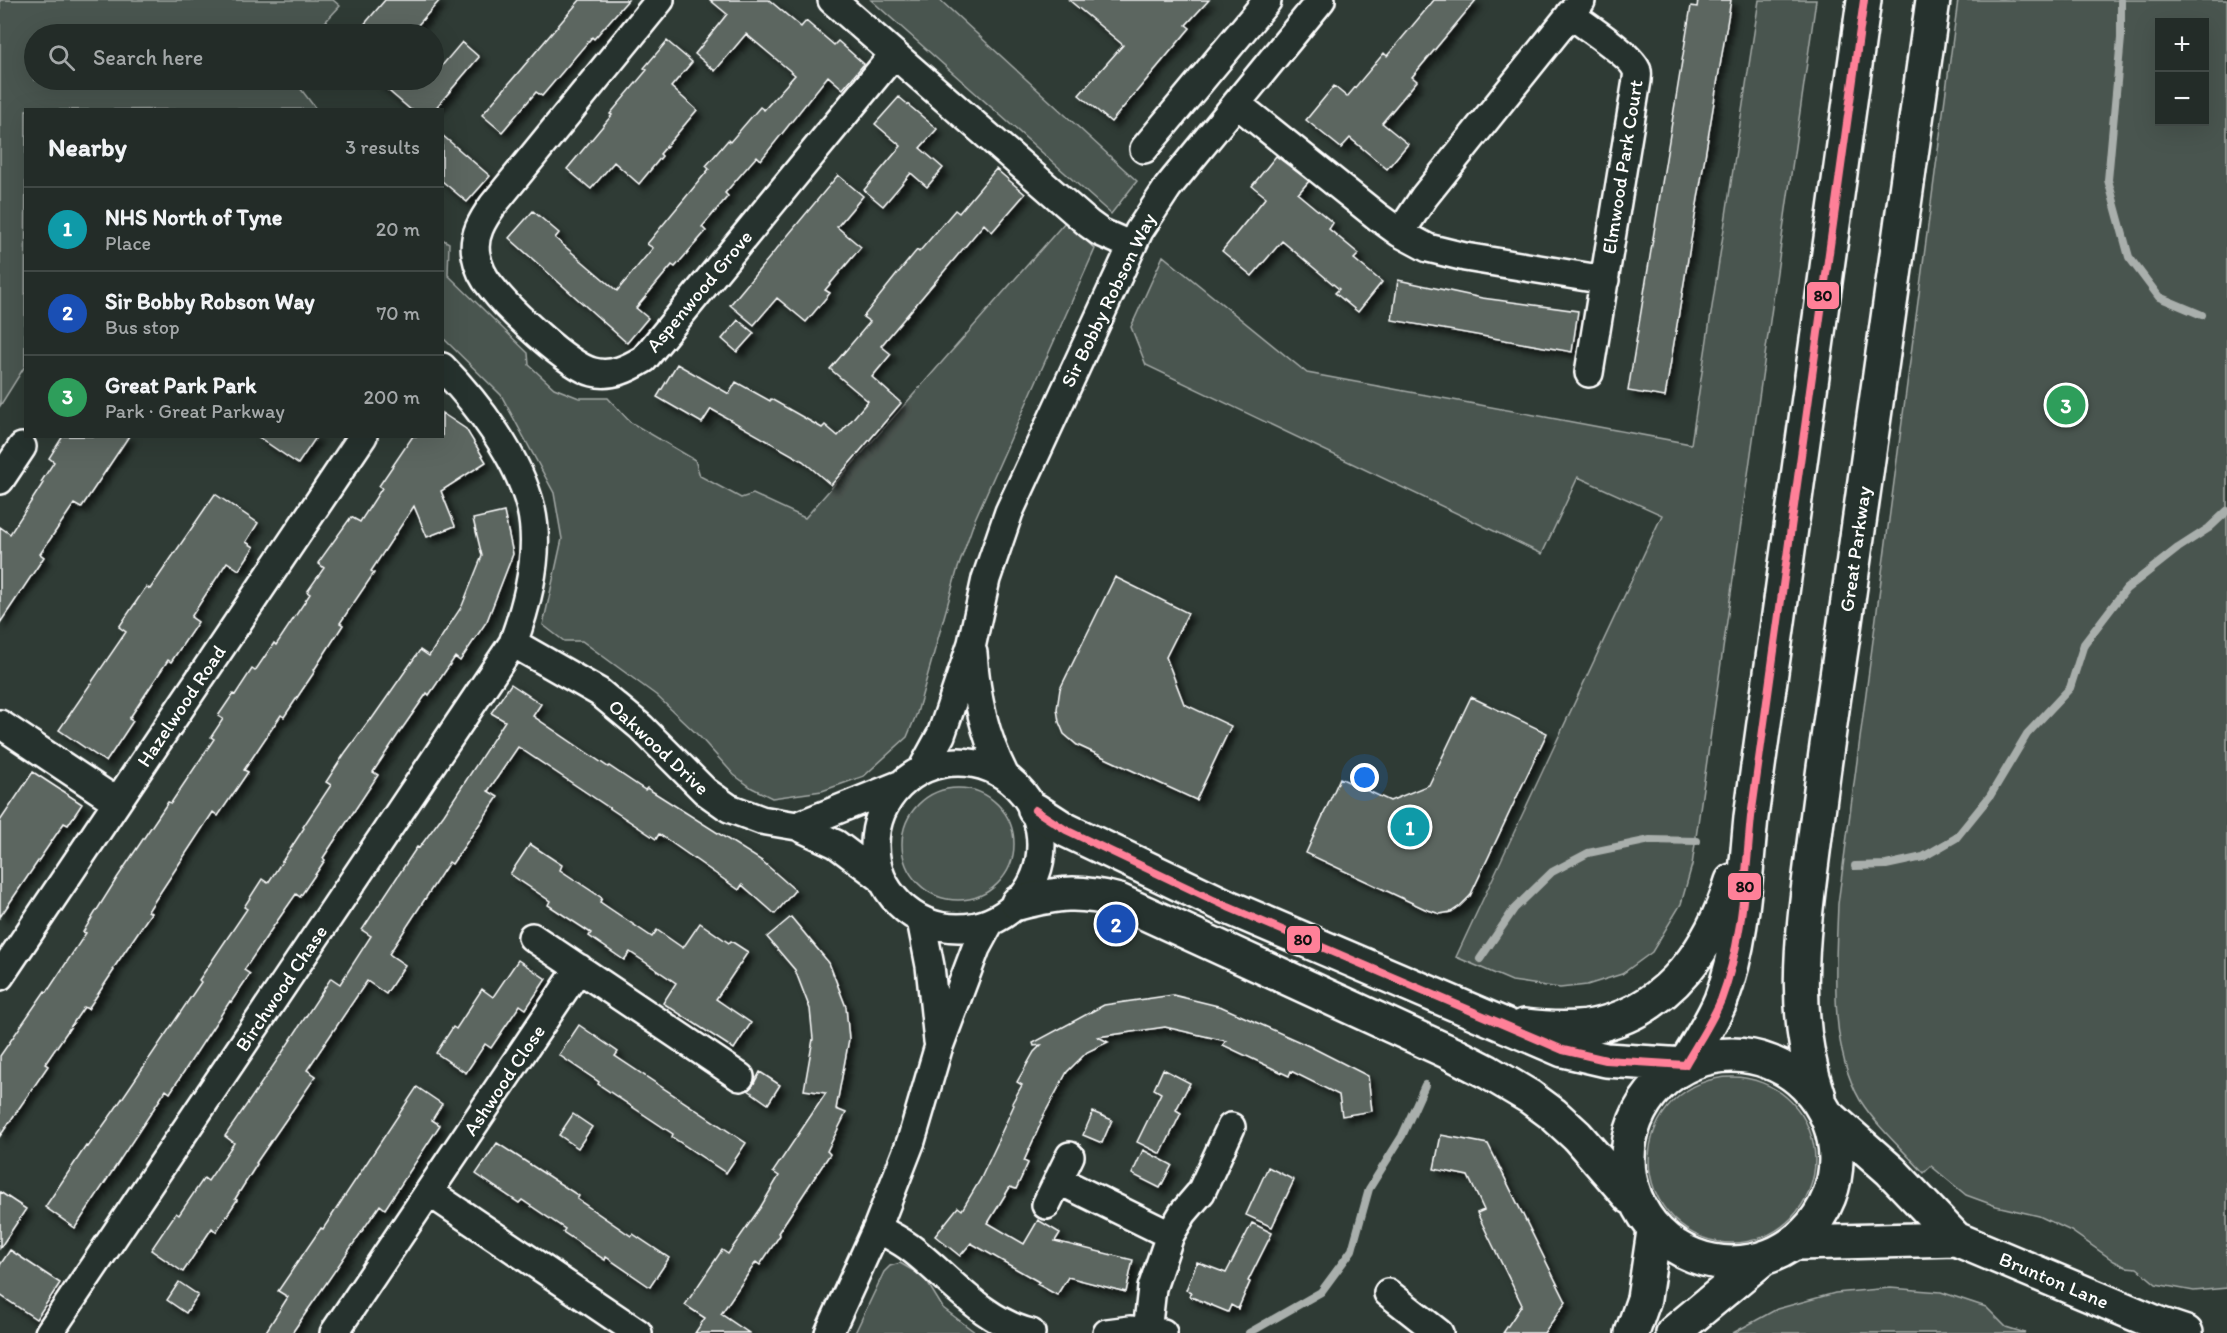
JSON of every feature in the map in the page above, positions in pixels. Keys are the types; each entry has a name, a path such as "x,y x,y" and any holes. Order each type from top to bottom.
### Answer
{"street":[{"name":"Aspenwood Grove","path":"660,0 493,205 480,225 477,236 476,255 479,266 499,297 559,353 594,373 614,373 631,367 644,358 894,54"},
{"path":"832,0 1089,224 1132,246"},
{"name":"Sir Bobby Robson Way","path":"924,766 941,735 972,643 986,579 1009,512 1132,246 1155,205 1321,0"},
{"name":"Great Parkway","path":"1685,1065 1720,1003 1729,976 1741,912 1752,816 1864,0"},
{"name":"Great Parkway","path":"1825,1108 1799,1079 1779,1067 1758,1060 1730,1057 1685,1065 1661,1083 1637,1115 1626,1155 1630,1197 1644,1220 1654,1231 1670,1242 1704,1256 1730,1260 1761,1260 1781,1253 1798,1243 1813,1227 1824,1209 1833,1185 1836,1142 1825,1108 1810,1071 1804,1039 1800,995 1801,953 1819,800 1934,0"},
{"path":"1144,149 1267,1"},
{"name":"Elmwood Park Court","path":"1400,233 1424,197 1576,7 1632,62 1637,70 1589,374"},
{"path":"1249,22 1281,50"},
{"name":"Elmwood Park Court","path":"1237,104 1400,233 1428,248 1465,257 1605,280"},
{"path":"1162,129 1194,156"},
{"path":"444,369 491,424 508,454 531,509 532,572 526,607 513,643"},
{"name":"Hazelwood Road","path":"0,976 362,438"},
{"path":"0,480 22,447"},
{"name":"Oakwood Drive","path":"513,643 599,692 641,727 705,791 729,808 760,820 797,826 836,844 881,878"},
{"name":"Birchwood Chase","path":"49,1333 513,643"},
{"name":"Sir Bobby Robson Way","path":"972,643 974,674 981,715 992,749 1004,774"},
{"path":"0,724 117,802"},
{"path":"797,826 899,785 924,766 937,762 966,760 980,763 1004,774 1027,796 1035,810 1041,843 1038,860 1028,888 1018,903 1005,915 989,924 966,929 943,928 921,921 904,910 891,895 881,878 876,841 879,822 887,803 899,785"},
{"path":"1035,810 1066,830 1228,907 1563,1050 1606,1060 1685,1065"},
{"path":"1507,1025 1548,1029 1600,1025 1629,1016 1652,1002 1675,983 1693,963 1711,936 1727,897 1752,816"},
{"path":"1018,903 1056,894 1081,892 1119,901 1453,1054 1530,1097 1553,1114 1577,1136 1630,1197"},
{"path":"921,921 930,966 938,1048"},
{"path":"829,1333 877,1228 911,1141 938,1048 976,948 989,924"},
{"path":"532,937 740,1077"},
{"name":"Ashwood Close","path":"334,1333 579,968"},
{"name":"Brunton Lane","path":"1825,1108 1891,1171 1956,1239 2159,1324 2186,1333"},
{"path":"1107,1333 1130,1330 1155,1332 1152,1288 1170,1235 1183,1213 1201,1192 1231,1127"},
{"path":"1046,1205 1070,1156"},
{"path":"1058,1180 1170,1235"},
{"path":"429,1192 638,1333"},
{"path":"877,1228 912,1249 973,1301 1002,1322 1031,1333"},
{"path":"1632,1333 1644,1299 1654,1231"},
{"name":"Brunton Lane","path":"1798,1243 1956,1239"},
{"name":"Great Parkway","path":"1673,1333 1761,1260"},
{"path":"1388,1293 1449,1329"}],"shaded area":[{"path":"0,0 333,0 340,6 323,24 24,24 24,90 302,90 315,108 24,108 24,368 0,406"},
{"path":"871,0 940,0 1137,181 1111,214"},
{"path":"1759,0 1816,0 1692,865 1681,904 1652,952 1622,974 1587,985 1560,988 1512,981 1456,957 1662,515 1578,477 1542,554 1146,365 1131,327 1163,256 1307,373 1691,444"},
{"path":"1958,0 2227,0 2227,1288 2194,1291 2156,1284 2137,1268 2126,1267 2114,1261 2071,1231 2039,1216 1996,1206 1966,1195 1931,1166 1924,1173 1874,1120 1860,1100 1850,1078 1838,1030 1836,979 1838,904"},
{"path":"1066,221 1095,249 975,519 957,571 917,713 907,737 864,776 822,791 772,798 752,788 734,775 700,737 656,695 582,641 564,641 543,625 562,539 554,493 501,395 444,339 444,240 449,243 448,275 528,353 529,365 554,388 579,398 608,398 630,422 695,460 700,476 741,498 753,494 805,518"},
{"path":"958,788 979,792 998,804 1010,823 1014,844 1010,865 998,884 979,896 958,900 937,896 918,884 906,865 902,844 906,823 918,804 937,792"},
{"path":"1732,1077 1748,1078 1764,1083 1791,1101 1809,1128 1814,1144 1814,1176 1809,1192 1791,1219 1764,1237 1748,1242 1732,1243 1716,1242 1700,1237 1673,1219 1655,1192 1650,1176 1649,1160 1650,1144 1655,1128 1673,1101 1700,1083 1716,1078"},
{"path":"900,1263 924,1277 943,1308 976,1333 855,1333 884,1272 890,1266"},
{"path":"1890,1288 1941,1292 1986,1307 2006,1327 2025,1333 1733,1333 1777,1309 1835,1293"}],"building":[{"path":"385,0 440,0 419,24 365,24"},
{"path":"580,0 628,0 594,39 592,37 542,96 536,92 502,132 482,115"},
{"path":"710,0 769,0 801,27 806,21 834,45 838,41 864,64 843,89 828,76 761,160 757,156 725,193 728,196 702,227 706,231 675,267 672,265 636,308 648,318 627,343 509,238 533,211 559,233 555,238 617,291 653,248 647,244 709,169 706,166 760,107 764,110 795,75 746,34 715,71 695,54 727,14"},
{"path":"1069,0 1209,0 1186,25 1190,28 1111,122 1079,95 1123,45"},
{"path":"1434,0 1476,0 1412,77 1417,81 1382,123 1408,144 1387,169 1350,138 1341,148 1306,120 1334,86 1347,97 1384,53 1387,56"},
{"path":"1698,0 1731,0 1665,397 1628,391 1691,6 1697,7"},
{"path":"667,41 692,62 671,87 697,110 660,154 662,156 639,184 614,162 591,189 567,169 612,115 610,114 647,70 644,68"},
{"path":"462,42 479,57 436,108 409,108 388,90 444,90 444,63"},
{"path":"899,97 937,129 920,148 943,168 927,187 911,173 883,206 864,190 901,146 875,124"},
{"path":"444,137 490,176 467,202 444,183"},
{"path":"1276,156 1309,181 1298,194 1333,223 1329,229 1359,254 1354,259 1382,282 1358,312 1335,293 1339,289 1282,241 1252,276 1222,251 1266,197 1252,186"},
{"path":"996,169 1025,194 992,232 984,224 881,346 891,354 872,377 901,403 831,485 803,461 711,409 702,423 657,397 677,364 729,394 736,382 822,428 825,425 838,436 868,401 830,369 870,322 863,317 917,250 919,252 955,210 959,213"},
{"path":"838,175 863,196 837,227 861,247 825,290 830,293 806,322 777,298 754,325 730,305"},
{"path":"1398,280 1482,298 1578,311 1572,352 1392,320"},
{"path":"738,320 754,333 737,352 722,339"},
{"path":"444,414 466,429 486,462 441,491 455,526 427,537 414,506 371,571 374,573 340,623 343,625 315,671 284,717 281,715 244,770 248,772 218,816 213,812 148,911 151,913 114,970 88,1009 84,1007 45,1064 48,1066 0,1136 0,1056 45,991 47,992 86,933 83,932 117,878 214,739 211,737 223,719 218,716 252,669 255,671 274,643 276,645 310,594 307,592 324,568 318,563 351,517 360,522 382,488 379,486 412,438 444,438"},
{"path":"62,438 128,438 81,508 74,504 40,554 44,557 0,623 0,527 10,534 54,462 49,458"},
{"path":"260,438 316,438 298,464"},
{"path":"215,494 258,523 246,542 254,547 239,570 227,562 191,617 198,622 171,662 168,660 129,719 133,721 106,762 59,730 126,632 119,627 146,587 150,589"},
{"path":"504,512 513,554 487,621 460,661 455,657 399,733 373,772 378,775 323,858 325,860 300,897 296,894 273,927 244,970 250,974 170,1093 166,1090 75,1228 45,1207 201,982 199,980 247,909 244,907 262,879 268,883 331,785 326,782 345,753 420,650 429,656 462,606 482,556 473,519"},
{"path":"1115,577 1188,613 1166,657 1184,704 1231,726 1196,800 1077,745 1064,734 1059,722 1057,709 1060,689"},
{"path":"511,684 541,704 533,716 608,767 645,790 647,788 762,861 795,890 775,914 742,885 739,890 659,834 656,839 518,747 488,791 498,797 452,864 449,862 389,954 405,965 386,994 367,981 307,1070 316,1076 256,1163 235,1199 237,1200 216,1232 212,1228 183,1272 151,1250 176,1213 179,1215 204,1178 208,1181 234,1143 225,1136 331,978 340,984 371,936 362,930 417,847 419,848 444,814 505,721 491,713"},
{"path":"1471,697 1547,733 1470,896 1460,906 1451,912 1440,914 1425,909 1306,853 1340,778 1390,801 1429,785"},
{"path":"33,772 82,804 68,825 64,823 0,917 0,821"},
{"path":"530,844 562,865 560,870 602,898 600,902 652,937 657,930 683,948 700,923 729,943 731,941 748,952 716,999 751,1023 734,1049 663,1003 676,983 630,952 624,960 589,936 591,933 548,905 550,901 510,874"},
{"path":"791,917 829,963 846,1007 849,1039 836,1109 846,1113 827,1151 830,1154 778,1233 780,1235 760,1265 756,1262 721,1314 749,1333 695,1333 705,1318 685,1305 722,1250 728,1254 760,1208 779,1176 773,1172 826,1093 804,1090 813,1039 810,1009 795,970 767,937"},
{"path":"518,960 546,979 526,1009 520,1005 491,1048 485,1044 466,1073 436,1053 453,1027 456,1029 482,989 493,997"},
{"path":"1173,995 1222,1007 1311,1047 1368,1076 1372,1111 1342,1116 1339,1095 1291,1071 1289,1076 1223,1045 1226,1041 1165,1027 1098,1037 1108,1042 1087,1052 1067,1072 1040,1122 1024,1161 1028,1163 1016,1189 1010,1187 988,1223 1024,1244 1038,1220 1060,1233 1055,1241 1133,1260 1126,1292 1068,1277 1057,1295 1037,1284 1039,1282 971,1243 960,1256 935,1236 958,1207 962,1210 980,1180 1014,1105 1012,1103 1022,1085 1017,1082 1034,1052 1041,1045 1034,1046 1033,1043 1104,1005"},
{"path":"579,1025 618,1052 615,1056 746,1143 726,1173 559,1055"},
{"path":"1163,1069 1190,1083 1176,1110 1181,1113 1161,1154 1137,1142 1161,1093 1154,1089"},
{"path":"760,1072 780,1085 768,1104 748,1090"},
{"path":"417,1087 442,1104 432,1120 440,1125 385,1209 380,1205 292,1333 265,1333 288,1297 278,1291 321,1228 323,1229"},
{"path":"1093,1112 1112,1120 1102,1143 1083,1135"},
{"path":"573,1114 592,1127 578,1148 559,1135"},
{"path":"1441,1135 1488,1144 1566,1302 1544,1333 1503,1333 1522,1305 1477,1213 1484,1210 1468,1176 1434,1169"},
{"path":"497,1143 579,1196 577,1199 631,1236 633,1234 669,1258 650,1287 606,1257 605,1260 563,1232 565,1229 522,1200 519,1203 476,1174"},
{"path":"1143,1150 1172,1165 1160,1188 1132,1174"},
{"path":"1268,1167 1294,1180 1272,1227 1246,1215"},
{"path":"0,1192 26,1209 0,1248"},
{"path":"1252,1223 1272,1233 1248,1281 1250,1282 1238,1309 1231,1305 1228,1312 1189,1296 1191,1292 1186,1290 1197,1262 1226,1273"},
{"path":"10,1250 60,1283 36,1319 0,1295 0,1265"},
{"path":"179,1282 198,1295 186,1313 167,1300"}],"waterway":[{"path":"2121,0 2121,38 2108,180 2129,257 2159,297 2202,315"},
{"path":"1855,866 1886,865 1923,857 1956,838 1990,796 2027,734 2070,688 2084,644 2126,589 2178,548 2209,528 2227,511"},
{"path":"1480,959 1514,909 1552,872 1588,853 1650,840 1697,841"},
{"path":"1249,1333 1321,1292 1352,1250 1369,1189 1402,1136 1425,1085"}],"transit line":[{"name":"80","path":"1035,810 1066,830 1228,907 1563,1050 1606,1060 1685,1065 1721,1000 1739,933 1751,817 1864,0"}],"place":[{"name":"Great Park Park","path":"2066,405"},
{"name":"NHS North of Tyne","path":"1410,827"},
{"name":"Sir Bobby Robson Way","path":"1116,924"}]}
